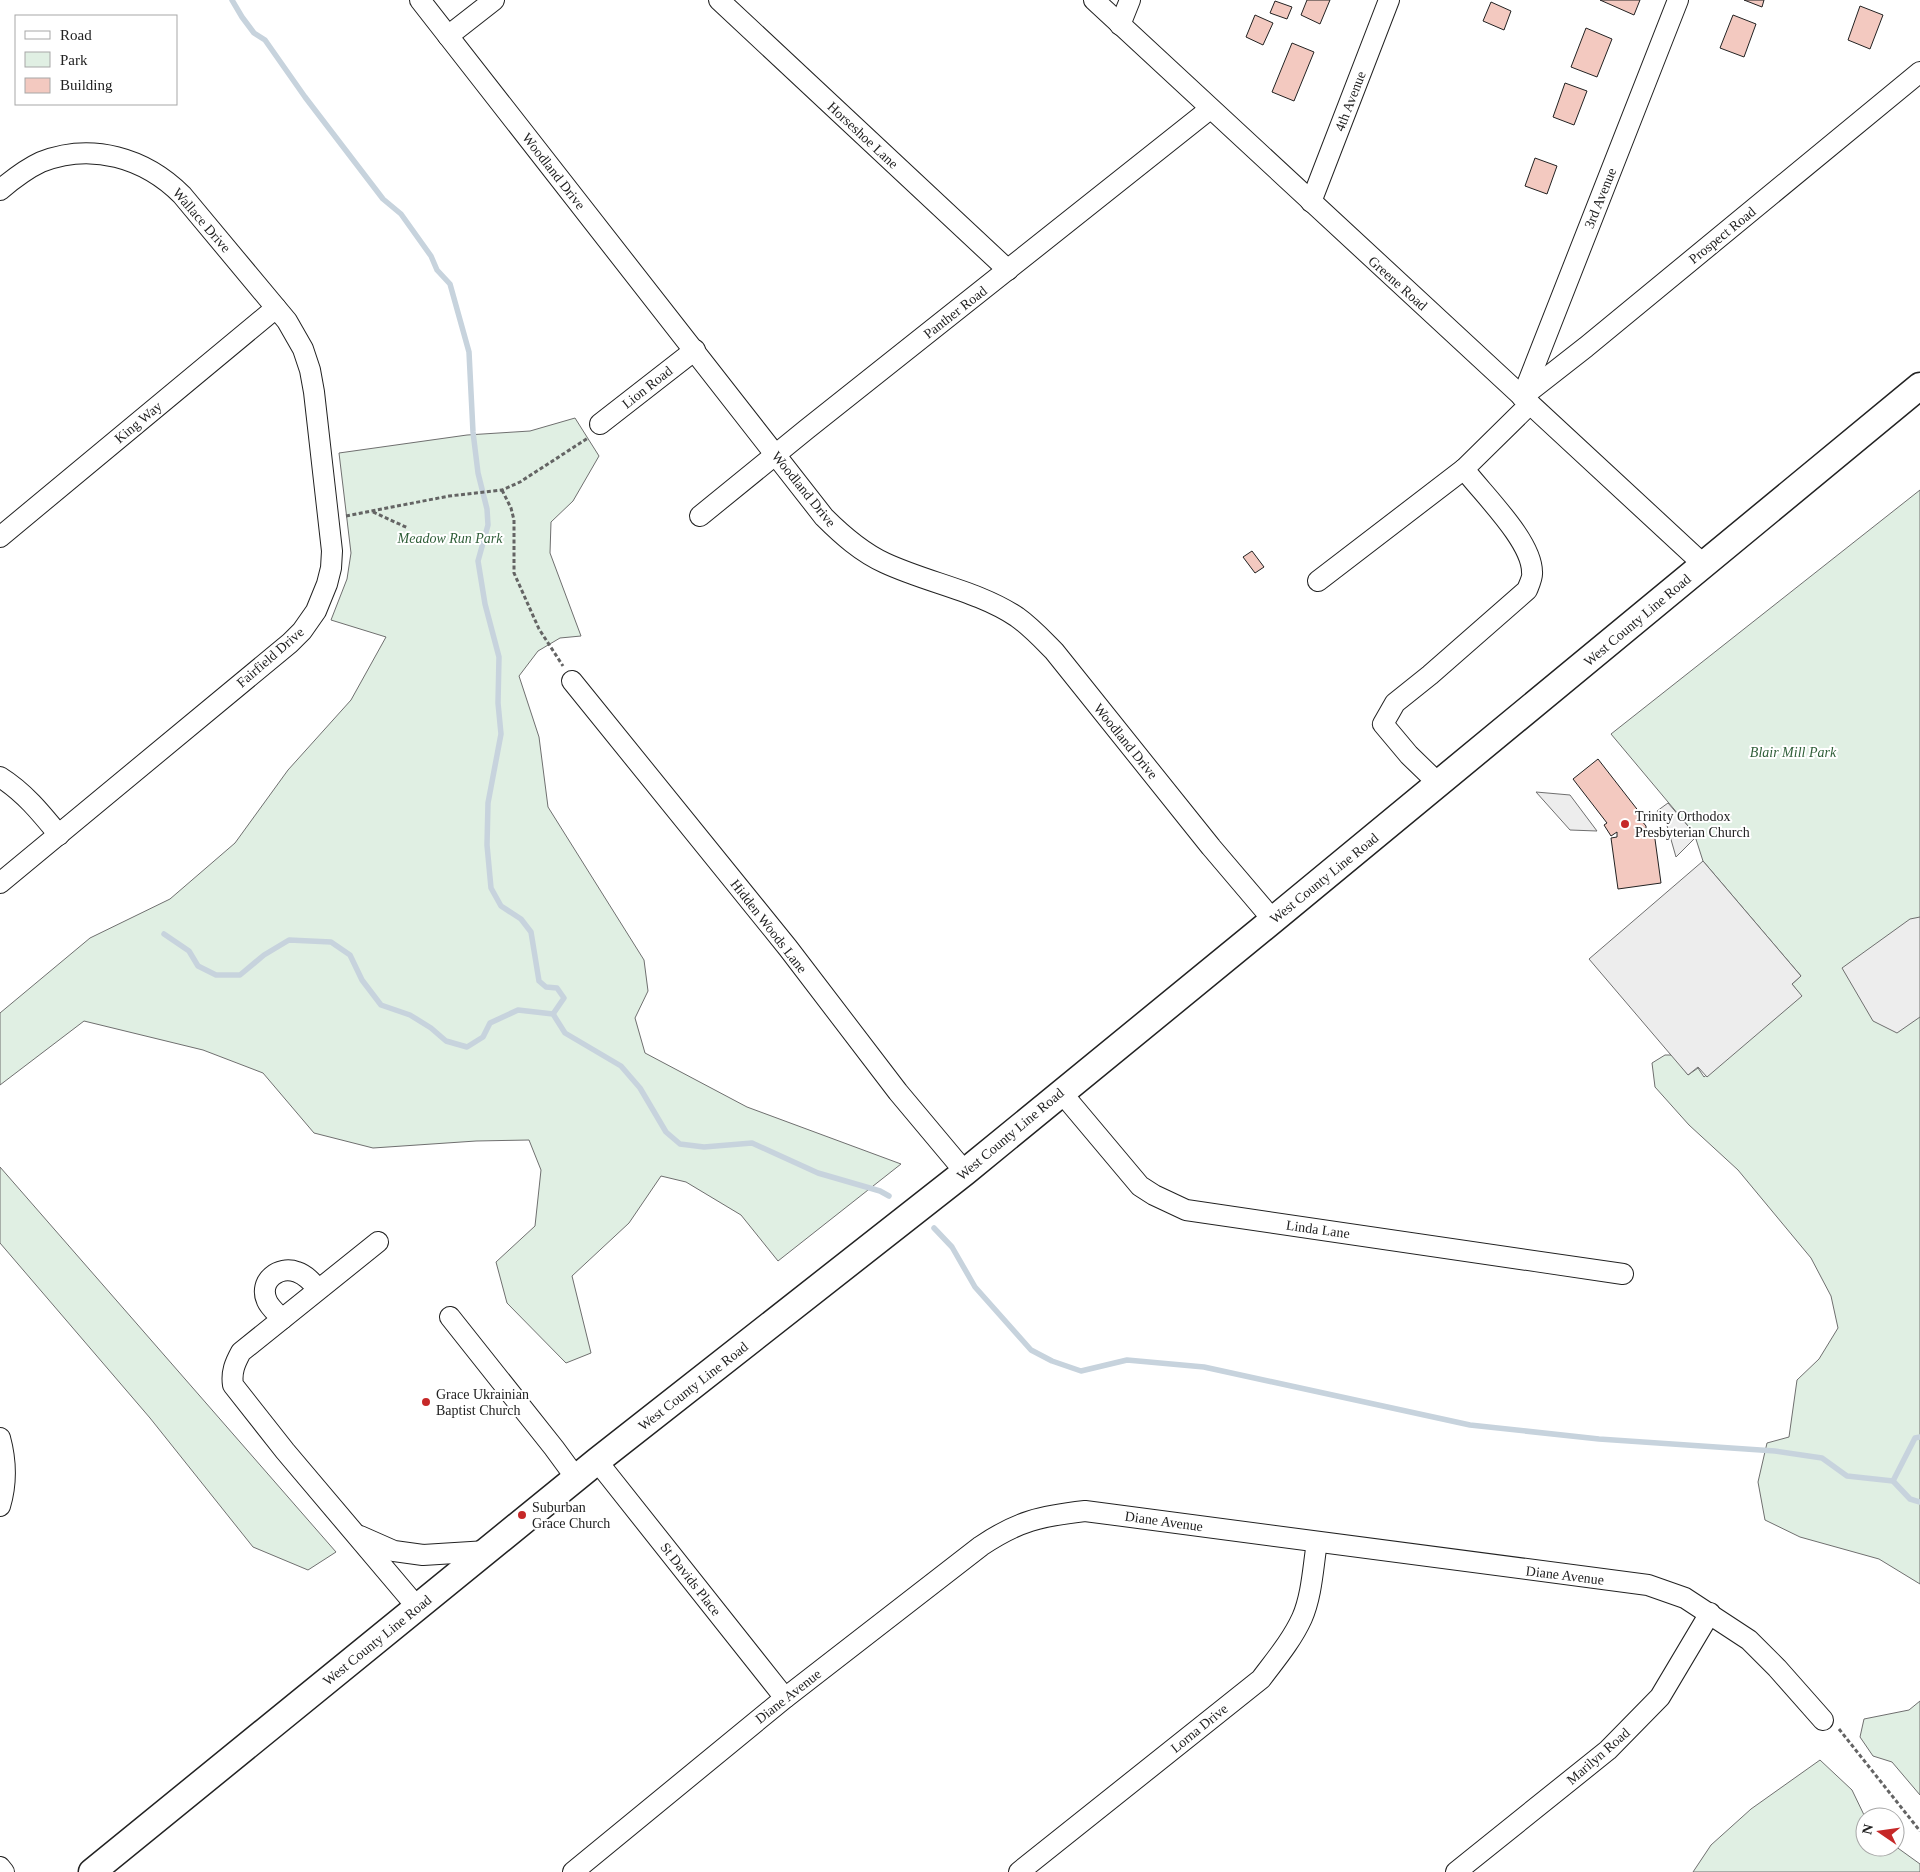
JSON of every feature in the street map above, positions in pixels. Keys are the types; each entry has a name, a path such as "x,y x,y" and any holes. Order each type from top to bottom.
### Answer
{"main road":[{"name":"West County Line Road","path":"92,1872 597,1461 966,1172 1704,565 1916,396"}],"street":[{"name":"Woodland Drive","path":"420,0 824,517 842,535 863,551 886,563 994,604 1036,632 1054,651 1273,920"},
{"path":"448,36 494,0"},
{"name":"Horseshoe Lane","path":"719,0 1008,270"},
{"name":"Greene Road","path":"1094,0 1704,565"},
{"path":"1120,25 1130,0"},
{"name":"4th Avenue","path":"1311,202 1389,0"},
{"name":"3rd Avenue","path":"1526,400 1678,0"},
{"name":"Prospect Road","path":"1318,581 1464,469 1526,400 1586,347 1920,72"},
{"name":"Panther Road","path":"700,516 775,454 1210,109"},
{"name":"Wallace Drive","path":"0,190 19,174 40,163 72,154 103,154 128,160 150,169 170,182 182,195 276,308"},
{"name":"Fairfield Drive","path":"0,883 290,643 302,631 316,611 327,584 332,551 314,392 310,370 303,350 287,321 276,308"},
{"name":"King Way","path":"0,537 276,308"},
{"name":"Lion Road","path":"600,424 694,350"},
{"path":"1439,784 1408,754 1383,724 1394,703 1430,675 1527,590 1533,572 1528,554 1514,528 1495,508 1464,469"},
{"name":"Hidden Woods Lane","path":"572,681 788,948 898,1092 966,1172"},
{"path":"0,777 32,802 59,835"},
{"name":"Linda Lane","path":"1061,1092 1140,1186 1154,1195 1186,1210 1622,1274"},
{"path":"378,1242 241,1352 231,1376 233,1385 285,1451 417,1607"},
{"path":"282,1319 267,1302 265,1296 265,1289 272,1276 286,1270 295,1271 303,1274 318,1289"},
{"path":"450,1317 576,1478"},
{"path":"0,1438 4,1450 5,1477 0,1506"},
{"name":"St Davids Place","path":"597,1461 785,1698"},
{"name":"Diane Avenue","path":"573,1872 785,1698 981,1546 1003,1531 1054,1514 1085,1511 1648,1585 1685,1598 1749,1640 1778,1668 1823,1720"},
{"path":"355,1534 394,1552 423,1555 487,1551"},
{"name":"Lorna Drive","path":"1019,1872 1261,1679 1287,1644 1302,1617 1308,1601 1317,1542"},
{"name":"Marilyn Road","path":"1456,1872 1608,1750 1635,1723 1660,1697 1710,1613"},
{"path":"0,1867 4,1872"}],"path":[{"path":"328,520 449,496 502,490 520,482 568,452 594,433 600,424"},
{"path":"502,490 511,508 514,520 514,573 519,588 539,629 572,681"},
{"path":"372,512 408,528"},
{"path":"1823,1720 1839,1729 1920,1831"}],"green space":[{"name":"Meadow Run Park","path":"575,418 599,456 573,501 551,522 550,553 581,636 560,638 538,651 519,676 539,737 548,807 644,960 648,991 635,1018 645,1053 747,1107 901,1164 778,1261 741,1215 686,1182 661,1176 629,1223 572,1276 591,1353 566,1363 507,1303 496,1262 535,1226 541,1170 529,1140 476,1141 373,1148 314,1133 263,1073 203,1050 84,1021 0,1085 0,1013 90,938 170,899 235,843 288,770 351,700 386,637 331,620 347,579 351,553 339,453 467,435 530,431"},
{"name":"Blair Mill Park","path":"1920,490 1920,1584 1879,1559 1800,1537 1765,1520 1758,1482 1767,1443 1789,1437 1797,1380 1819,1359 1838,1328 1831,1296 1811,1258 1738,1170 1689,1125 1655,1087 1652,1063 1665,1055 1674,1055 1688,1075 1698,1068 1704,1077 1801,996 1792,984 1801,976 1703,861 1694,833 1611,734"},
{"path":"0,1167 336,1552 308,1570 253,1547 150,1418 0,1243"},
{"path":"1920,1701 1920,1795 1892,1762 1873,1756 1860,1737 1864,1719 1909,1710"},
{"path":"1820,1760 1852,1790 1860,1807 1855,1807 1855,1857 1905,1857 1905,1853 1920,1864 1920,1872 1693,1872 1711,1845 1751,1809"}],"shaded area":[{"path":"1536,792 1570,795 1597,831 1570,830"},
{"path":"1668,803 1694,833 1695,838 1676,857 1666,822 1657,811"},
{"path":"1703,861 1801,976 1792,984 1802,996 1707,1077 1698,1067 1688,1075 1589,959"},
{"path":"1920,917 1920,1017 1897,1033 1873,1021 1842,968 1910,919"}],"building":[{"path":"1307,0 1330,0 1320,24 1301,15"},
{"path":"1600,0 1640,0 1634,15"},
{"path":"1744,0 1764,0 1762,7"},
{"path":"1275,1 1292,7 1287,19 1270,13"},
{"path":"1491,2 1511,11 1504,30 1483,21"},
{"path":"1860,6 1883,15 1870,49 1848,40"},
{"path":"1255,15 1273,23 1263,45 1246,37"},
{"path":"1733,15 1756,24 1744,57 1720,48"},
{"path":"1586,28 1612,39 1597,77 1571,67"},
{"path":"1292,43 1314,52 1294,101 1272,92"},
{"path":"1565,83 1587,91 1574,125 1553,117"},
{"path":"1535,158 1557,166 1547,194 1525,186"},
{"path":"1252,551 1264,567 1255,573 1243,557"},
{"name":"Trinity Orthodox Presbyterian Church","path":"1598,759 1640,813 1637,815 1646,826 1646,833 1654,832 1661,883 1618,889 1611,838 1617,837 1617,832 1611,836 1604,825 1607,823 1573,779"}],"waterway":[{"path":"232,0 254,33 265,40 305,97 383,199 401,214 431,256 437,270 450,284 469,352 473,432 478,473 487,509 488,525 478,561 485,604 499,657 498,703 501,734 488,803 487,845 491,888 501,906 521,919 531,932 539,981 546,987 557,988 564,998 553,1014"},
{"path":"164,934 189,951 198,966 216,975 240,975 264,955 289,940 331,942 350,955 362,980 381,1005 410,1015 431,1028 446,1041 467,1047 483,1037 490,1023 518,1010 553,1014 565,1033 621,1066 640,1088 666,1132 680,1144 704,1147 752,1143 818,1173 880,1191 889,1196"},
{"path":"934,1228 952,1247 975,1287 1031,1350 1052,1361 1081,1371 1127,1360 1204,1367 1470,1425 1599,1439 1775,1451 1822,1458 1847,1476 1893,1481 1910,1499 1920,1502"},
{"path":"1893,1481 1915,1438 1920,1437"}],"place":[{"name":"Trinity Orthodox Presbyterian Church","path":"1625,824"},
{"name":"Grace Ukrainian Baptist Church","path":"426,1402"},
{"name":"Suburban Grace Church","path":"522,1515"}]}
